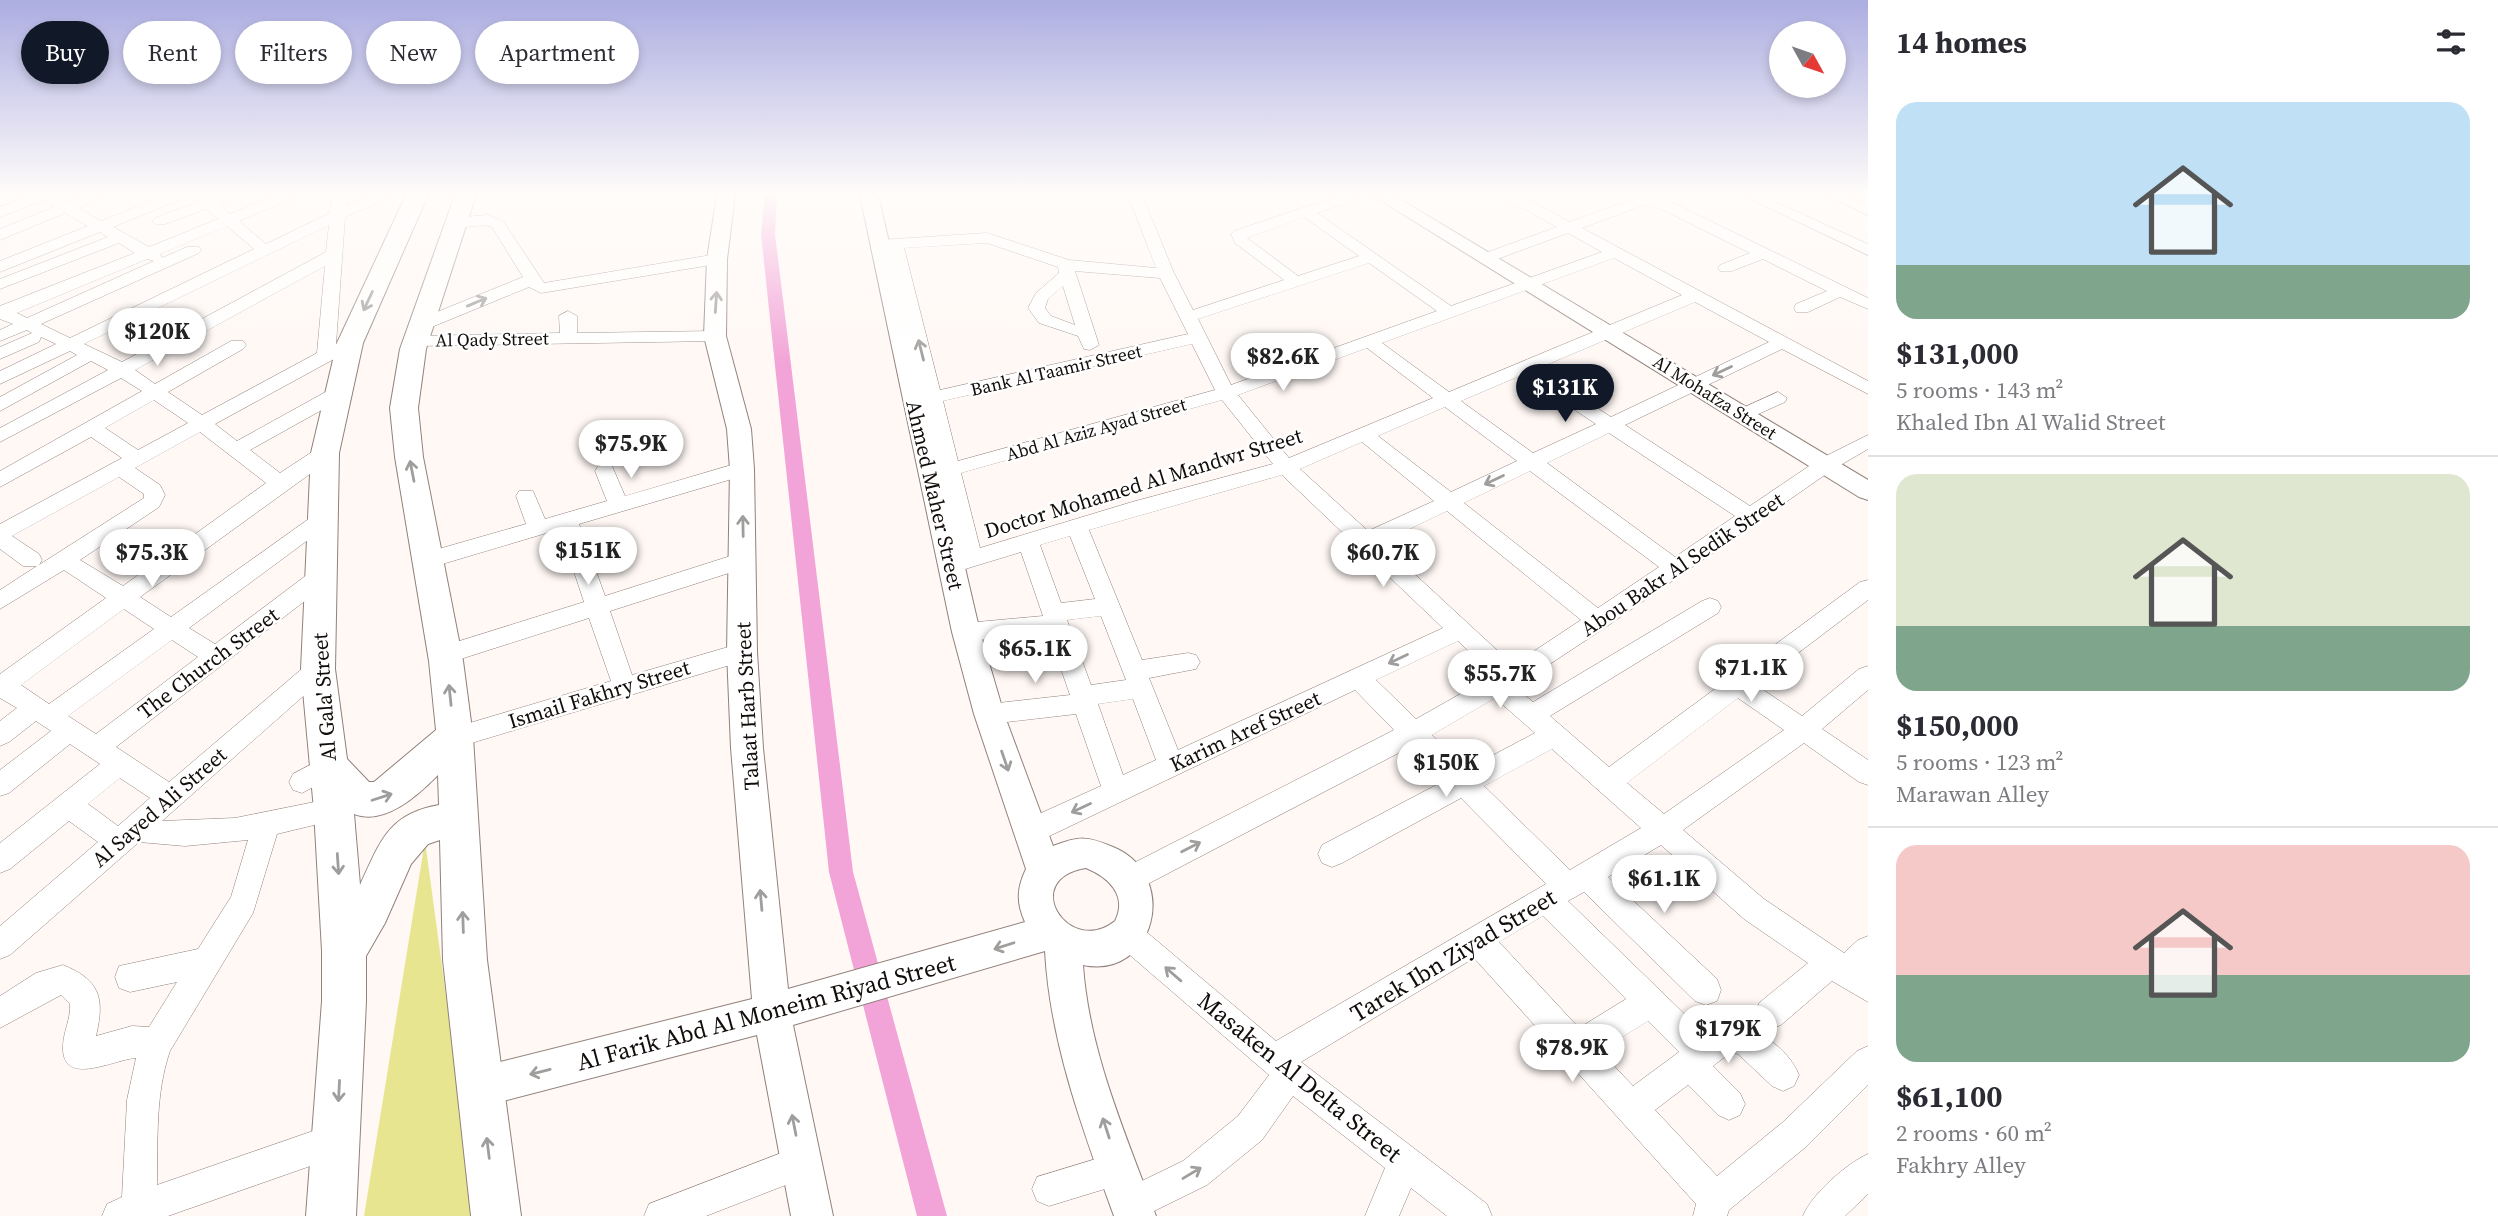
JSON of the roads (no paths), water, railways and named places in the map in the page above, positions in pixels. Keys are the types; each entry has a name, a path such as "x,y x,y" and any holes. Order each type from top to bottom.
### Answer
{"highway":[{"name":"Al Gala' Street","path":"331,1216 344,951 334,810 315,774 325,453 338,393 338,349 388,252"},
{"path":"447,252 419,333 406,385 405,420 445,655 455,737 465,960 496,1216"},
{"path":"315,774 361,800 375,801 391,795 437,748 455,737"},
{"path":"344,951 363,924 397,848 410,834 425,825 442,821 459,824"}],"main road":[{"name":"Talaat Harb Street","path":"718,252 715,336 739,429 742,469 742,652 747,748 772,1013 811,1216"},
{"name":"Ahmed Maher Street","path":"889,252 962,562 966,632 989,714 1044,870"},
{"name":"Al Mohafza Street","path":"1476,252 1868,491"},
{"path":"1087,852 1104,857 1119,866 1130,878 1138,907 1135,922 1127,934 1114,944 1098,949 1079,948 1056,937 1040,917 1035,900 1037,885 1044,870 1063,857 1087,852"},
{"name":"Al Farik Abd Al Moneim Riyad Street","path":"480,1087 1056,937"},
{"path":"1056,937 1073,1027 1128,1196"}],"street":[{"path":"0,267 38,252"},
{"path":"1,304 95,252"},
{"path":"1,304 147,252 164,263"},
{"path":"0,337 184,252"},
{"path":"0,378 263,252"},
{"path":"516,252 537,287 551,288 717,259"},
{"path":"1025,252 1067,270 1166,273"},
{"path":"1158,252 1226,393 1286,467 1460,630 1553,736 1754,909 1848,975"},
{"path":"1258,252 1296,282"},
{"path":"1364,252 1449,312"},
{"path":"1486,258 1504,252"},
{"path":"1616,252 1868,388"},
{"name":"Abd Al Aziz Ayad Street","path":"941,472 1226,393 1616,252"},
{"path":"1726,268 1764,253 1868,304"},
{"path":"0,436 335,254 338,349 0,535 31,560"},
{"path":"1188,317 1372,257"},
{"path":"1,304 100,259"},
{"path":"1067,270 1095,360"},
{"path":"1067,270 1040,298 1037,304 1038,312 1053,324 1086,332"},
{"path":"419,333 533,279"},
{"path":"1802,308 1840,291"},
{"name":"Doctor Mohamed Al Mandwr Street","path":"962,562 1139,507 1286,467 1696,295"},
{"path":"1,304 27,324 121,369 155,390 280,483"},
{"name":"Al Qady Street","path":"568,316 569,338"},
{"path":"0,354 45,332"},
{"name":"Al Qady Street","path":"419,333 569,338 715,336"},
{"name":"Bank Al Taamir Street","path":"923,400 1198,337"},
{"path":"1368,341 1675,568"},
{"path":"1364,542 1783,342"},
{"path":"0,480 237,345"},
{"path":"0,405 91,354"},
{"path":"1522,367 1751,517"},
{"path":"236,450 338,393"},
{"path":"1743,415 1778,398"},
{"path":"0,601 152,502 155,495 153,490 91,428"},
{"path":"1364,434 1598,621"},
{"name":"Abou Bakr Al Sedik Street","path":"1130,878 1413,733 1505,682 1825,465 1868,441"},
{"path":"170,798 1,686 325,453"},
{"path":"429,560 742,469"},
{"path":"605,471 618,504"},
{"path":"526,495 538,528"},
{"path":"0,785 51,719 324,518"},
{"path":"567,519 624,685"},
{"path":"1078,528 1171,765"},
{"path":"1028,542 1116,791"},
{"path":"64,560 216,657"},
{"path":"445,655 743,560"},
{"name":"The Church Street","path":"95,749 320,577"},
{"path":"1607,783 1868,588"},
{"path":"966,632 1056,619 1109,606"},
{"path":"1532,715 1710,607"},
{"name":"Karim Aref Street","path":"1029,832 1460,630"},
{"name":"Ismail Fakhry Street","path":"455,737 742,652"},
{"path":"989,714 1084,699 1188,662"},
{"name":"Al Sayed Ali Street","path":"0,945 318,669"},
{"path":"1358,678 1567,887 1706,990"},
{"name":"Tarek Ibn Ziyad Street","path":"1049,1189 1128,1196 1195,1173 1250,1128 1282,1067 1477,940 1662,831 1803,730 1867,678"},
{"path":"1738,685 1868,774"},
{"path":"0,734 51,719"},
{"path":"1332,854 1553,736"},
{"path":"0,860 119,764"},
{"path":"68,805 127,835 209,834 334,810"},
{"path":"267,824 243,903 157,1043 147,1072 133,1214 335,1140"},
{"path":"1567,887 1650,1002 1729,1104"},
{"name":"Masaken Al Delta Street","path":"1127,934 1282,1067 1475,1216"},
{"path":"1477,940 1631,1108 1712,1208 1826,1108 1868,1062"},
{"path":"1770,1014 1848,975 1868,950"},
{"path":"130,977 206,962"},
{"path":"0,1013 47,984 63,979 71,983 85,1000 87,1020 78,1050 82,1055 132,1042 157,1043"},
{"path":"1575,1048 1650,1002"},
{"path":"1631,1108 1723,1037 1734,1035 1748,1042 1783,1075"},
{"path":"661,1216 802,1162"},
{"path":"1382,1216 1405,1162"},
{"path":"1820,1216 1868,1171"}],"waterway":[{"path":"770,252 841,872 932,1216"}]}
